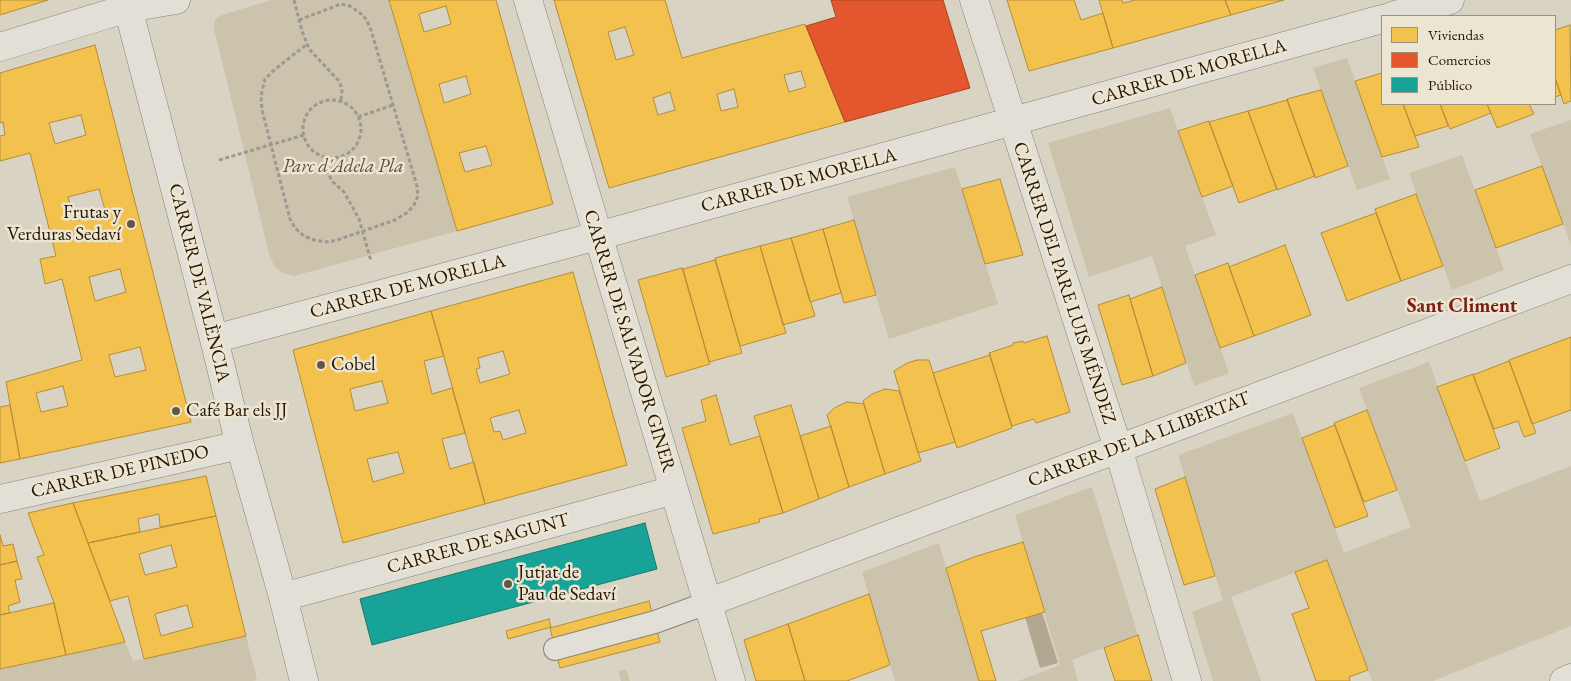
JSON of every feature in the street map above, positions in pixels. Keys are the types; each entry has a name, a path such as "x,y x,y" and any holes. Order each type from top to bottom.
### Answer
{"street":[{"path":"0,47 127,4 176,0"},
{"name":"CARRER DE SALVADOR GINER","path":"528,0 731,681"},
{"name":"CARRER DEL PARE LUIS MÉNDEZ","path":"974,0 1118,448 1187,681"},
{"path":"1396,15 1450,0"},
{"name":"CARRER DE VALÈNCIA","path":"127,4 240,445 283,597 304,681"},
{"name":"CARRER DE MORELLA","path":"214,339 598,236 1381,19"},
{"name":"CARRER DE LA LLIBERTAT","path":"707,603 1571,279"},
{"name":"CARRER DE PINEDO","path":"0,499 240,445"},
{"name":"CARRER DE SAGUNT","path":"283,597 674,490"},
{"path":"1564,681 1571,678"}],"lane":[{"path":"555,649 655,622 707,603"}],"path":[{"path":"294,0 309,50 339,81 342,89 341,102"},
{"path":"299,20 341,4 350,6 364,16 370,27 417,186 418,196 408,212 395,220 363,232 327,242 304,236 295,228 288,214 262,110 261,96 265,79 307,44"},
{"path":"335,100 352,109 358,117 360,126 359,136 355,145 340,157 320,155 307,144 303,126 305,118 316,104 335,100"},
{"path":"358,117 393,105"},
{"path":"219,160 304,135"},
{"path":"326,157 327,172 333,182 344,192 352,207 363,232 372,264"}],"green space":[{"name":"Parc d'Adela Pla","path":"271,0 389,0 457,231 294,276 281,272 275,267 270,257 214,29 215,20 222,15"},
{"path":"1347,58 1390,179 1357,190 1313,68"},
{"path":"1170,108 1216,235 1185,246 1229,373 1194,386 1152,256 1089,277 1048,143"},
{"path":"1571,120 1571,245 1530,134"},
{"path":"1462,155 1504,270 1452,290 1409,173"},
{"path":"955,167 998,304 889,339 847,197"},
{"path":"1429,362 1480,501 1571,466 1571,626 1433,681 1372,681 1327,560 1231,597 1261,681 1213,681 1192,612 1223,600 1178,455 1293,413 1344,553 1411,527 1359,388"},
{"path":"1092,487 1138,635 1072,660 1078,681 1018,681 1060,665 1015,515"},
{"path":"939,543 979,681 895,681 862,572"},
{"path":"246,636 257,680 253,681 0,681 0,669 125,642 133,661"},
{"path":"626,669 630,681 621,681 618,671"}],"shaded area":[{"path":"1042,612 1058,663 1040,668 1025,617"}],"building: Viviendas":[{"path":"0,0 48,0 0,15"},
{"path":"389,0 496,0 553,204 457,231","holes":["446,6 451,24 424,32 419,14","466,76 471,94 444,103 439,84","486,146 492,165 465,172 459,153"]},
{"path":"554,0 665,0 682,58 805,24 845,122 609,188","holes":["625,27 634,55 616,60 608,32","801,71 806,87 789,92 784,75","734,89 738,107 721,111 717,94","670,92 675,110 658,115 653,98"]},
{"path":"1007,0 1074,0 1081,20 1103,13 1113,48 1029,71"},
{"path":"1099,0 1122,0 1123,3 1135,0 1225,0 1231,15 1113,48"},
{"path":"1225,0 1284,0 1231,15"},
{"path":"1570,25 1571,101 1564,104 1556,81 1556,30"},
{"path":"95,45 191,422 20,459 6,382 82,360 62,279 45,284 40,259 56,256 30,153 0,161 0,136 5,135 3,122 0,123 0,73","holes":["81,115 86,135 55,144 49,123","99,189 106,213 75,221 68,197","120,269 126,292 95,301 89,277","140,347 146,370 115,377 109,355","63,386 68,406 41,412 36,393"]},
{"path":"1381,73 1381,105 1403,105 1419,147 1382,157 1355,81"},
{"path":"1556,81 1561,95 1556,97"},
{"path":"1321,90 1348,166 1315,178 1287,99"},
{"path":"1287,100 1315,176 1277,190 1248,111"},
{"path":"1403,105 1440,105 1448,126 1415,136"},
{"path":"1440,105 1487,105 1491,113 1450,129"},
{"path":"1487,105 1530,105 1534,114 1497,128"},
{"path":"1248,111 1277,189 1239,203 1209,122"},
{"path":"1209,121 1233,186 1202,197 1178,131"},
{"path":"1542,166 1563,224 1496,248 1475,190"},
{"path":"1000,179 1023,255 985,264 962,189"},
{"path":"1416,194 1443,266 1401,281 1375,209"},
{"path":"1376,213 1401,281 1347,301 1321,233"},
{"path":"854,220 876,295 844,303 823,229"},
{"path":"823,229 841,293 810,302 791,238"},
{"path":"791,238 815,316 783,325 760,246"},
{"path":"1285,245 1311,315 1254,336 1229,267"},
{"path":"760,246 786,333 740,346 715,258"},
{"path":"715,260 742,353 709,362 683,269"},
{"path":"1228,263 1254,336 1220,348 1195,275"},
{"path":"682,268 710,364 666,377 638,280"},
{"path":"573,272 627,465 485,504 431,311","holes":["503,351 510,374 480,383 476,369 480,368 478,358","519,410 526,433 503,440 500,431 494,432 490,418"]},
{"path":"1162,287 1186,363 1153,376 1130,299"},
{"path":"1129,295 1153,376 1122,385 1098,305"},
{"path":"431,311 444,356 424,361 432,394 452,388 465,433 442,439 450,469 474,462 485,504 343,543 293,350","holes":["382,381 388,403 355,411 350,389","398,452 404,473 373,482 367,459"]},
{"path":"1047,336 1070,412 1036,423 1034,419 1012,426 989,353 1013,345 1013,343 1023,341 1024,343"},
{"path":"1571,337 1571,410 1532,424 1509,360"},
{"path":"990,355 1012,428 957,448 933,373"},
{"path":"917,360 929,360 955,442 918,453 894,371 907,363"},
{"path":"1509,361 1536,433 1524,437 1518,421 1494,429 1473,375"},
{"path":"1473,374 1500,448 1465,461 1437,387"},
{"path":"885,389 899,391 921,461 885,474 863,401 872,394"},
{"path":"716,395 730,445 760,436 783,513 759,519 760,522 713,534 682,428 706,421 701,400"},
{"path":"847,402 864,404 885,474 849,487 827,415 834,408"},
{"path":"10,405 20,459 0,463 0,407"},
{"path":"791,405 819,499 783,513 754,416"},
{"path":"1367,410 1397,490 1364,502 1334,423"},
{"path":"1335,425 1368,516 1335,528 1302,438"},
{"path":"831,426 849,487 819,499 800,436"},
{"path":"206,476 216,516 160,527 159,514 138,519 140,532 88,543 73,503"},
{"path":"1185,477 1215,576 1184,585 1155,489"},
{"path":"73,503 125,642 66,655 54,603 37,557 44,555 28,513"},
{"path":"216,516 246,636 144,659 128,596 110,601 88,543","holes":["171,545 177,567 145,575 139,554","187,605 193,627 161,636 155,614"]},
{"path":"0,535 3,546 13,544 17,561 0,565"},
{"path":"1023,542 1045,612 981,631 996,681 979,681 946,568"},
{"path":"1327,560 1368,670 1349,677 1350,681 1316,681 1292,614 1309,608 1295,572"},
{"path":"17,561 22,579 15,580 20,602 8,606 10,613 0,615 0,565"},
{"path":"869,594 890,665 847,681 805,681 788,624"},
{"path":"649,601 660,642 560,668 550,628"},
{"path":"54,603 66,655 0,669 0,615"},
{"path":"549,619 551,627 508,639 506,631"},
{"path":"788,624 805,681 756,681 744,640"},
{"path":"1138,635 1152,681 1115,681 1104,648"}],"building: Comercios":[{"path":"831,0 943,0 970,88 845,122 806,26 836,17"}],"building: Público":[{"name":"Jutjat de Pau de Sedaví","path":"645,523 657,569 372,645 360,599"}],"place":[{"name":"Frutas y Verduras Sedaví","path":"131,224"},
{"name":"Cobel","path":"321,365"},
{"name":"Café Bar els JJ","path":"176,411"},
{"name":"Jutjat de Pau de Sedaví","path":"508,584"}],"district":[{"name":"Sant Climent","path":"1462,307"}]}
